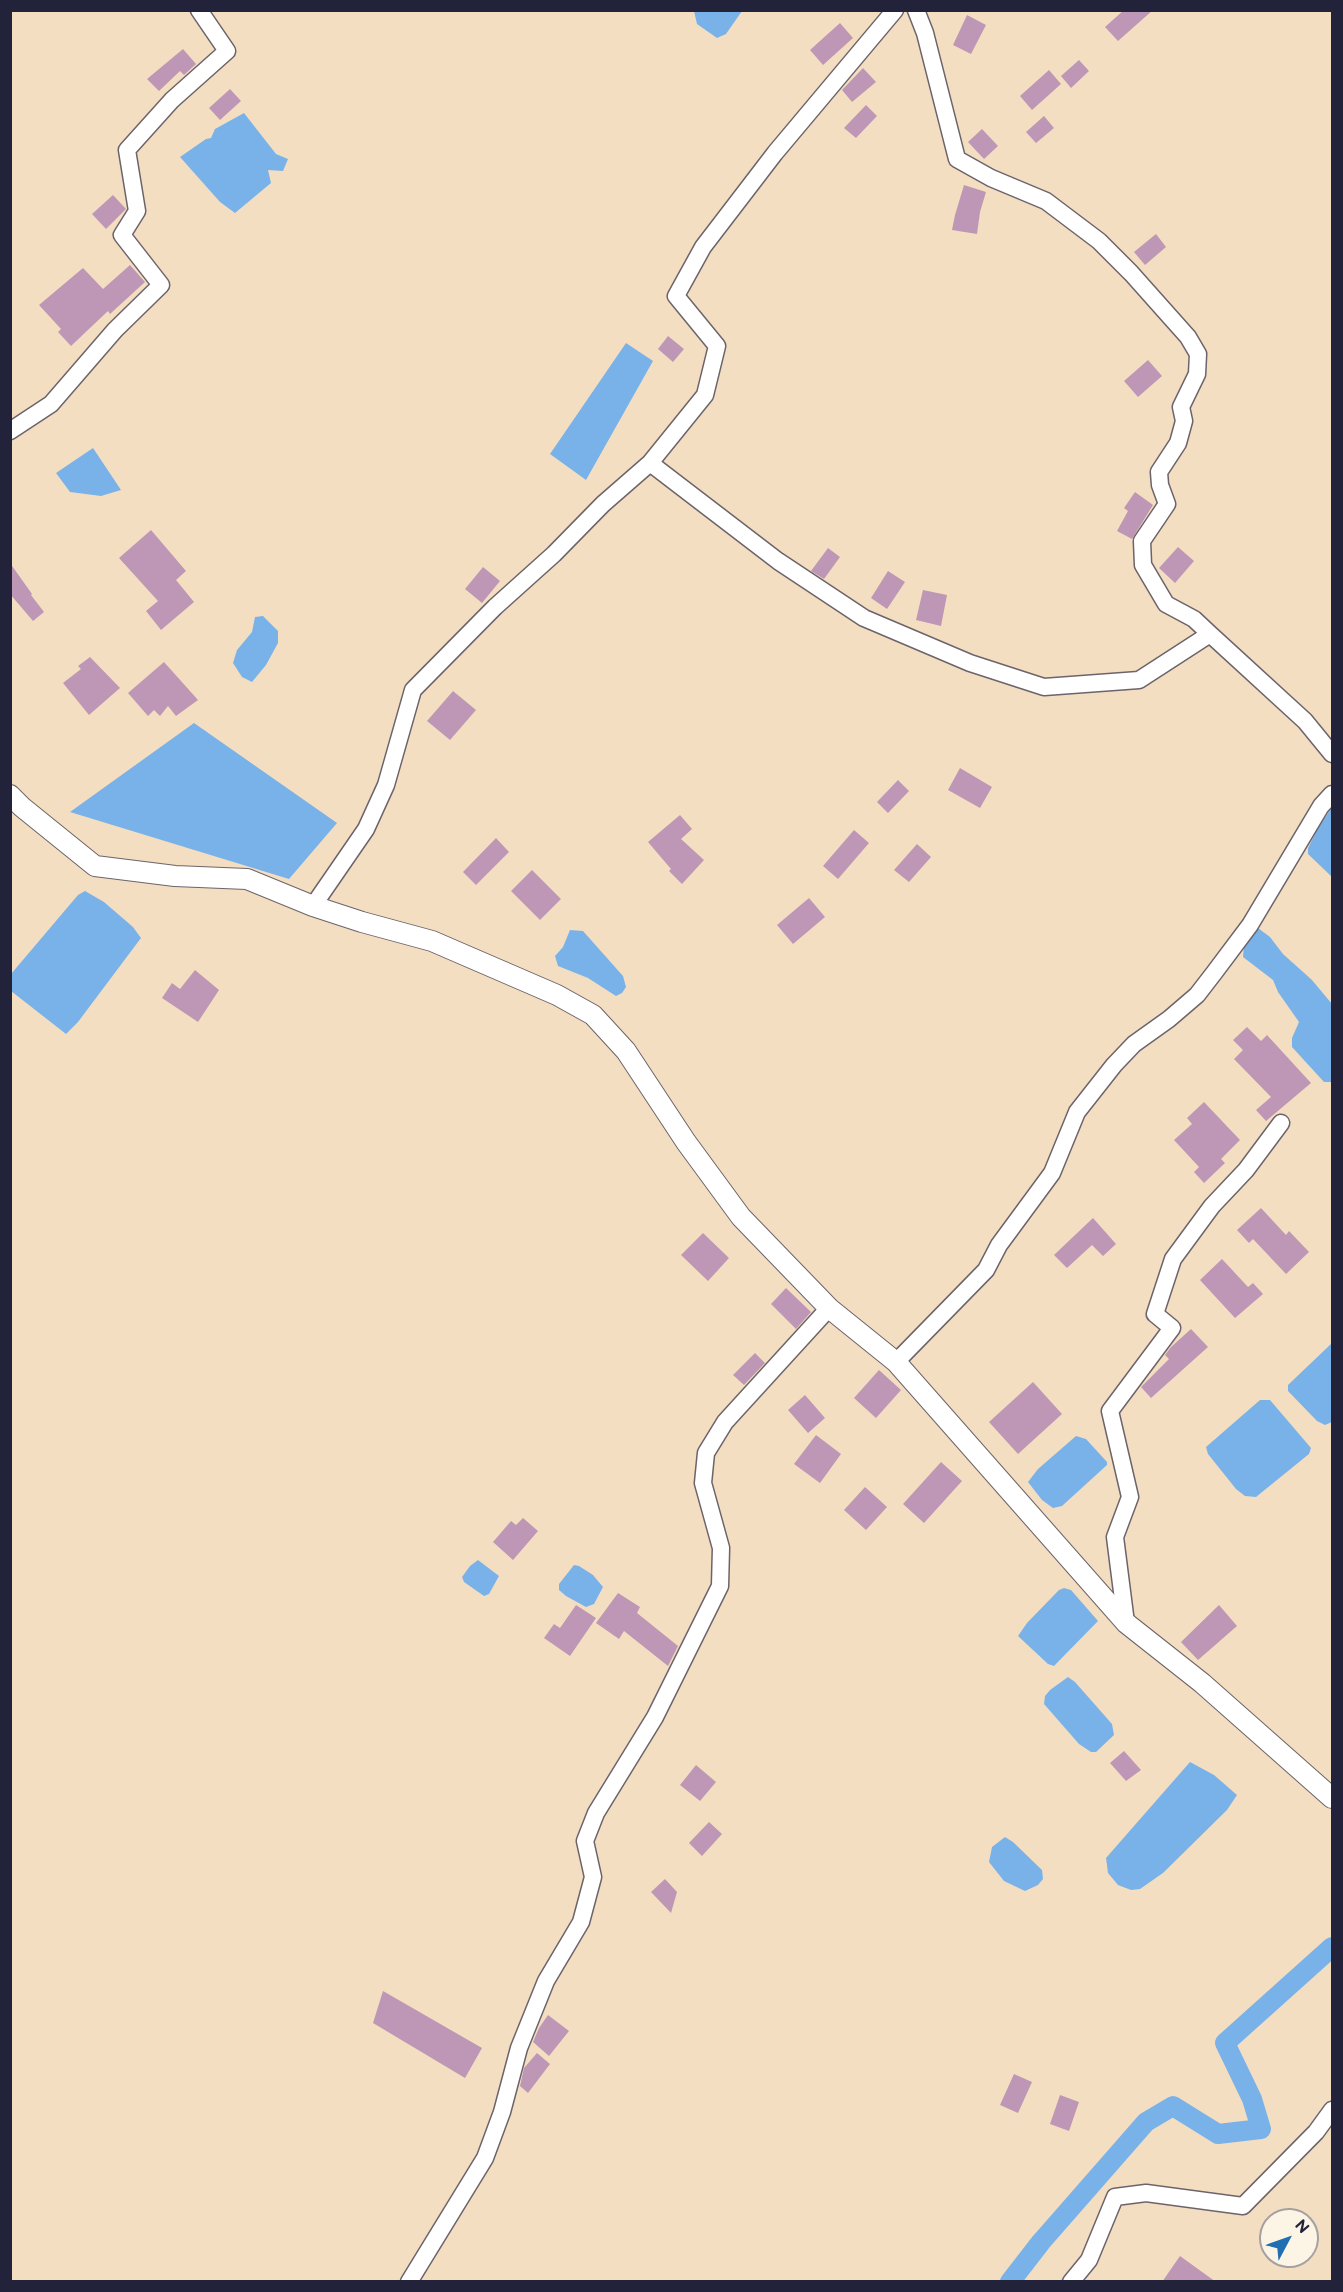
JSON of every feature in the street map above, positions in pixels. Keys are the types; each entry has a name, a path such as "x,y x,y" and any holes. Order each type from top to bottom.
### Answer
{"street":[{"path":"10,431 51,404 115,330 160,285 122,235 137,211 128,150 172,100 228,51 199,10"},
{"path":"313,906 366,829 386,784 413,690 495,607 554,554 603,504 650,463 705,395 717,346 676,296 703,247 746,190 895,10"},
{"path":"916,10 925,33 957,159 991,178 1046,201 1099,241 1188,337 1198,354 1197,374 1181,407 1184,421 1178,443 1159,472 1160,485 1167,504 1142,541 1143,565 1166,604 1194,619 1305,721 1332,754"},
{"path":"650,463 778,561 864,618 970,663 1044,687 1139,680 1210,634"},
{"path":"896,1362 986,1270 999,1245 1052,1173 1077,1112 1114,1065 1134,1044 1197,995 1214,973 1250,925 1321,806 1332,794"},
{"path":"10,795 95,866 175,876 247,879 313,906 432,941 558,995 593,1015 626,1051 686,1142 741,1217 829,1308 896,1362 1126,1623 1202,1683 1332,1798"},
{"path":"1126,1623 1115,1537 1130,1497 1110,1411 1172,1328 1155,1314 1173,1259 1212,1206 1246,1170 1281,1123"},
{"path":"410,2282 485,2158 502,2112 526,2029 546,1981 581,1922 593,1877 585,1842 596,1813 655,1717 720,1586 721,1548 703,1484 706,1453 725,1422 829,1308"},
{"path":"1071,2282 1089,2260 1115,2197 1146,2193 1243,2206 1316,2132 1332,2110"}],"water":[{"path":"694,10 742,11 726,34 717,38 697,24"},
{"path":"244,113 276,154 288,159 283,171 268,170 271,183 235,213 220,202 180,157 211,138 215,129"},
{"path":"626,343 653,361 586,480 550,454"},
{"path":"93,448 121,490 101,496 70,492 56,473"},
{"path":"263,616 278,631 278,643 266,665 252,682 242,677 233,663 237,650 252,632 255,617"},
{"path":"194,723 337,823 289,879 70,812"},
{"path":"1332,807 1332,877 1308,854 1308,848"},
{"path":"85,891 104,902 133,927 141,938 78,1022 66,1034 11,991 11,974 78,895"},
{"path":"1258,928 1270,937 1283,954 1312,980 1332,1004 1331,1082 1324,1082 1292,1047 1292,1038 1299,1022 1278,992 1273,980 1243,957 1244,945"},
{"path":"570,930 583,931 623,976 626,987 622,993 616,996 588,978 558,966 555,956 563,947"},
{"path":"1332,1343 1332,1422 1325,1425 1317,1421 1288,1391 1288,1385"},
{"path":"1260,1400 1270,1400 1311,1448 1309,1454 1256,1497 1245,1496 1236,1489 1208,1454 1206,1447"},
{"path":"1076,1436 1086,1439 1107,1462 1107,1465 1062,1506 1053,1508 1042,1500 1028,1482 1038,1469"},
{"path":"478,1560 499,1576 489,1594 484,1596 464,1582 462,1577"},
{"path":"574,1565 593,1575 603,1587 594,1604 586,1607 559,1590 559,1584"},
{"path":"1064,1588 1071,1590 1098,1621 1054,1666 1048,1664 1018,1636 1027,1623 1059,1590"},
{"path":"1068,1677 1112,1724 1114,1735 1096,1752 1091,1752 1079,1744 1044,1704 1045,1696 1050,1690"},
{"path":"1190,1762 1214,1775 1237,1795 1227,1810 1163,1873 1140,1889 1131,1890 1118,1885 1108,1873 1106,1858"},
{"path":"1005,1837 1042,1870 1043,1879 1038,1885 1025,1891 1004,1881 989,1862 992,1847"}],"building":[{"path":"1124,10 1153,10 1118,41 1105,27"},
{"path":"967,15 986,25 971,54 953,45"},
{"path":"840,23 853,38 823,65 810,50"},
{"path":"183,49 196,64 184,75 180,71 159,91 147,79"},
{"path":"1079,60 1089,71 1071,88 1061,76"},
{"path":"863,68 876,82 852,102 842,90"},
{"path":"1049,70 1061,84 1032,110 1020,96"},
{"path":"230,89 241,101 220,120 209,108"},
{"path":"866,105 877,116 856,138 844,128"},
{"path":"1044,116 1054,128 1036,143 1026,132"},
{"path":"982,129 998,146 984,159 968,142"},
{"path":"964,185 986,192 977,234 952,230"},
{"path":"113,195 126,209 106,229 92,214"},
{"path":"1156,234 1166,247 1145,265 1134,252"},
{"path":"130,265 145,282 110,314 108,311 71,346 58,332 61,329 39,305 83,268 103,289"},
{"path":"668,336 684,349 673,362 658,349"},
{"path":"1148,360 1162,376 1138,397 1124,381"},
{"path":"1135,492 1153,505 1132,539 1117,531 1128,511 1124,508"},
{"path":"151,530 186,571 176,580 194,602 161,630 146,611 158,601 119,558"},
{"path":"1178,547 1194,561 1175,583 1159,568"},
{"path":"828,548 840,557 824,579 811,571"},
{"path":"10,563 44,612 33,621 10,594"},
{"path":"483,567 500,581 482,603 465,589"},
{"path":"888,571 905,582 887,609 871,598"},
{"path":"923,590 947,595 941,626 916,620"},
{"path":"90,657 120,688 89,715 63,683 81,669 78,666"},
{"path":"164,662 198,700 176,716 168,706 160,716 154,710 148,716 128,693"},
{"path":"453,691 476,710 450,740 427,721"},
{"path":"960,768 992,787 980,808 948,790"},
{"path":"898,780 909,791 888,813 877,802"},
{"path":"680,815 692,829 681,839 704,860 682,884 669,871 671,869 648,842"},
{"path":"854,830 869,843 838,879 823,866"},
{"path":"496,838 509,852 476,885 463,872"},
{"path":"917,844 931,857 909,882 894,870"},
{"path":"532,870 561,899 540,920 511,891"},
{"path":"809,898 825,917 793,944 777,925"},
{"path":"195,970 219,990 198,1022 162,998 172,983 180,989"},
{"path":"1247,1027 1261,1041 1267,1035 1311,1083 1266,1121 1256,1110 1271,1097 1234,1059 1243,1050 1233,1040"},
{"path":"1204,1102 1240,1140 1221,1159 1225,1163 1204,1183 1194,1172 1199,1167 1174,1140 1192,1124 1187,1118"},
{"path":"1261,1208 1286,1235 1289,1231 1309,1252 1286,1274 1253,1239 1249,1243 1237,1230"},
{"path":"1093,1218 1116,1244 1103,1256 1092,1245 1067,1268 1054,1255"},
{"path":"703,1233 729,1258 708,1281 681,1255"},
{"path":"1222,1259 1248,1287 1253,1283 1263,1294 1235,1318 1200,1280"},
{"path":"786,1288 811,1312 796,1329 771,1304"},
{"path":"1191,1329 1208,1347 1151,1398 1141,1387 1169,1359 1165,1355 1171,1347"},
{"path":"755,1353 765,1363 744,1385 733,1375"},
{"path":"879,1370 901,1390 876,1418 854,1398"},
{"path":"1033,1382 1062,1414 1018,1454 989,1422"},
{"path":"805,1395 825,1418 808,1433 788,1410"},
{"path":"816,1435 841,1454 820,1483 794,1464"},
{"path":"941,1462 962,1481 924,1523 903,1504"},
{"path":"865,1487 887,1507 866,1530 844,1510"},
{"path":"523,1518 538,1531 513,1560 493,1542 511,1521 516,1525"},
{"path":"618,1593 640,1607 637,1613 678,1646 668,1666 624,1631 619,1639 596,1623"},
{"path":"576,1605 596,1618 570,1656 544,1638 554,1624 560,1628"},
{"path":"1219,1605 1237,1626 1198,1660 1181,1642"},
{"path":"1124,1751 1141,1770 1126,1781 1110,1763"},
{"path":"696,1765 716,1782 700,1801 680,1785"},
{"path":"709,1822 722,1834 702,1856 689,1843"},
{"path":"665,1879 677,1892 671,1913 651,1892"},
{"path":"383,1991 482,2048 465,2078 373,2023"},
{"path":"548,2015 569,2031 549,2056 533,2042"},
{"path":"537,2053 550,2064 528,2093 520,2086 524,2068"},
{"path":"1014,2074 1032,2082 1018,2113 1000,2105"},
{"path":"1060,2095 1079,2102 1069,2131 1050,2124"},
{"path":"1180,2256 1216,2282 1162,2282"}],"waterway":[{"path":"1010,2282 1041,2242 1146,2122 1173,2106 1218,2134 1261,2129 1252,2099 1225,2043 1332,1947"}]}
